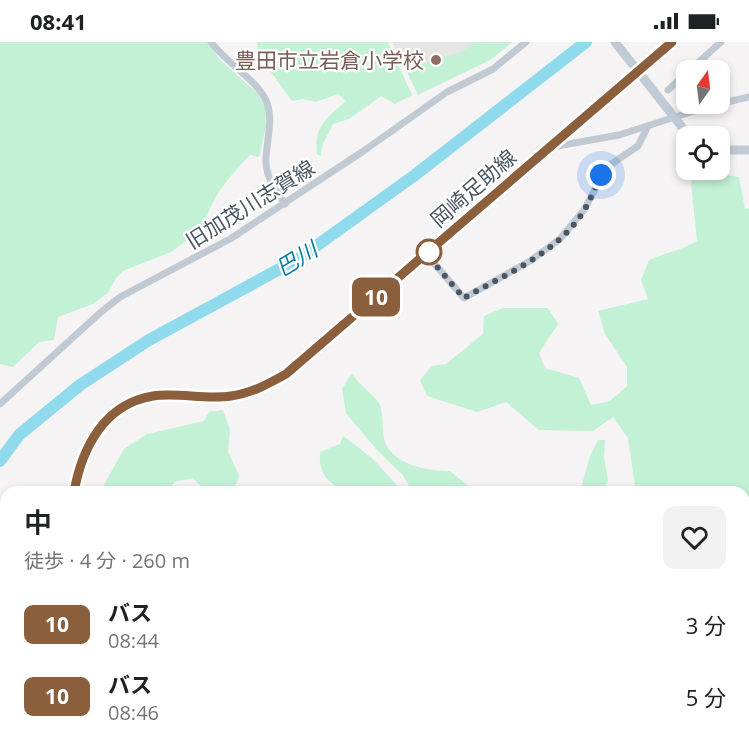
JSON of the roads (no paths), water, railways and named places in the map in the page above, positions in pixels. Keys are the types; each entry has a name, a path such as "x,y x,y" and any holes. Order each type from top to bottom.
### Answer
{"main road":[{"name":"岡崎足助線","path":"76,486 93,436 109,418 123,408 153,396 230,396 266,386 301,363 672,42"}],"street":[{"path":"211,42 223,57 259,90 267,104 269,131 265,160 274,189 285,204"},
{"name":"旧加茂川志賀線","path":"0,404 100,312 120,297 210,251 285,204 447,92 493,69 526,42"},
{"path":"615,42 682,126"},
{"path":"702,60 722,42"},
{"path":"668,90 676,83"},
{"path":"552,147 619,135 674,117 749,98"},
{"path":"426,254 464,298 530,261 560,239 584,210 607,167 638,146 648,126"},
{"path":"730,150 749,150"}],"waterway":[{"name":"巴川","path":"0,461 19,435 80,385 149,340 298,259 415,175 586,42"}],"place":[{"name":"豊田市立岩倉小学校","path":"436,60"}]}
